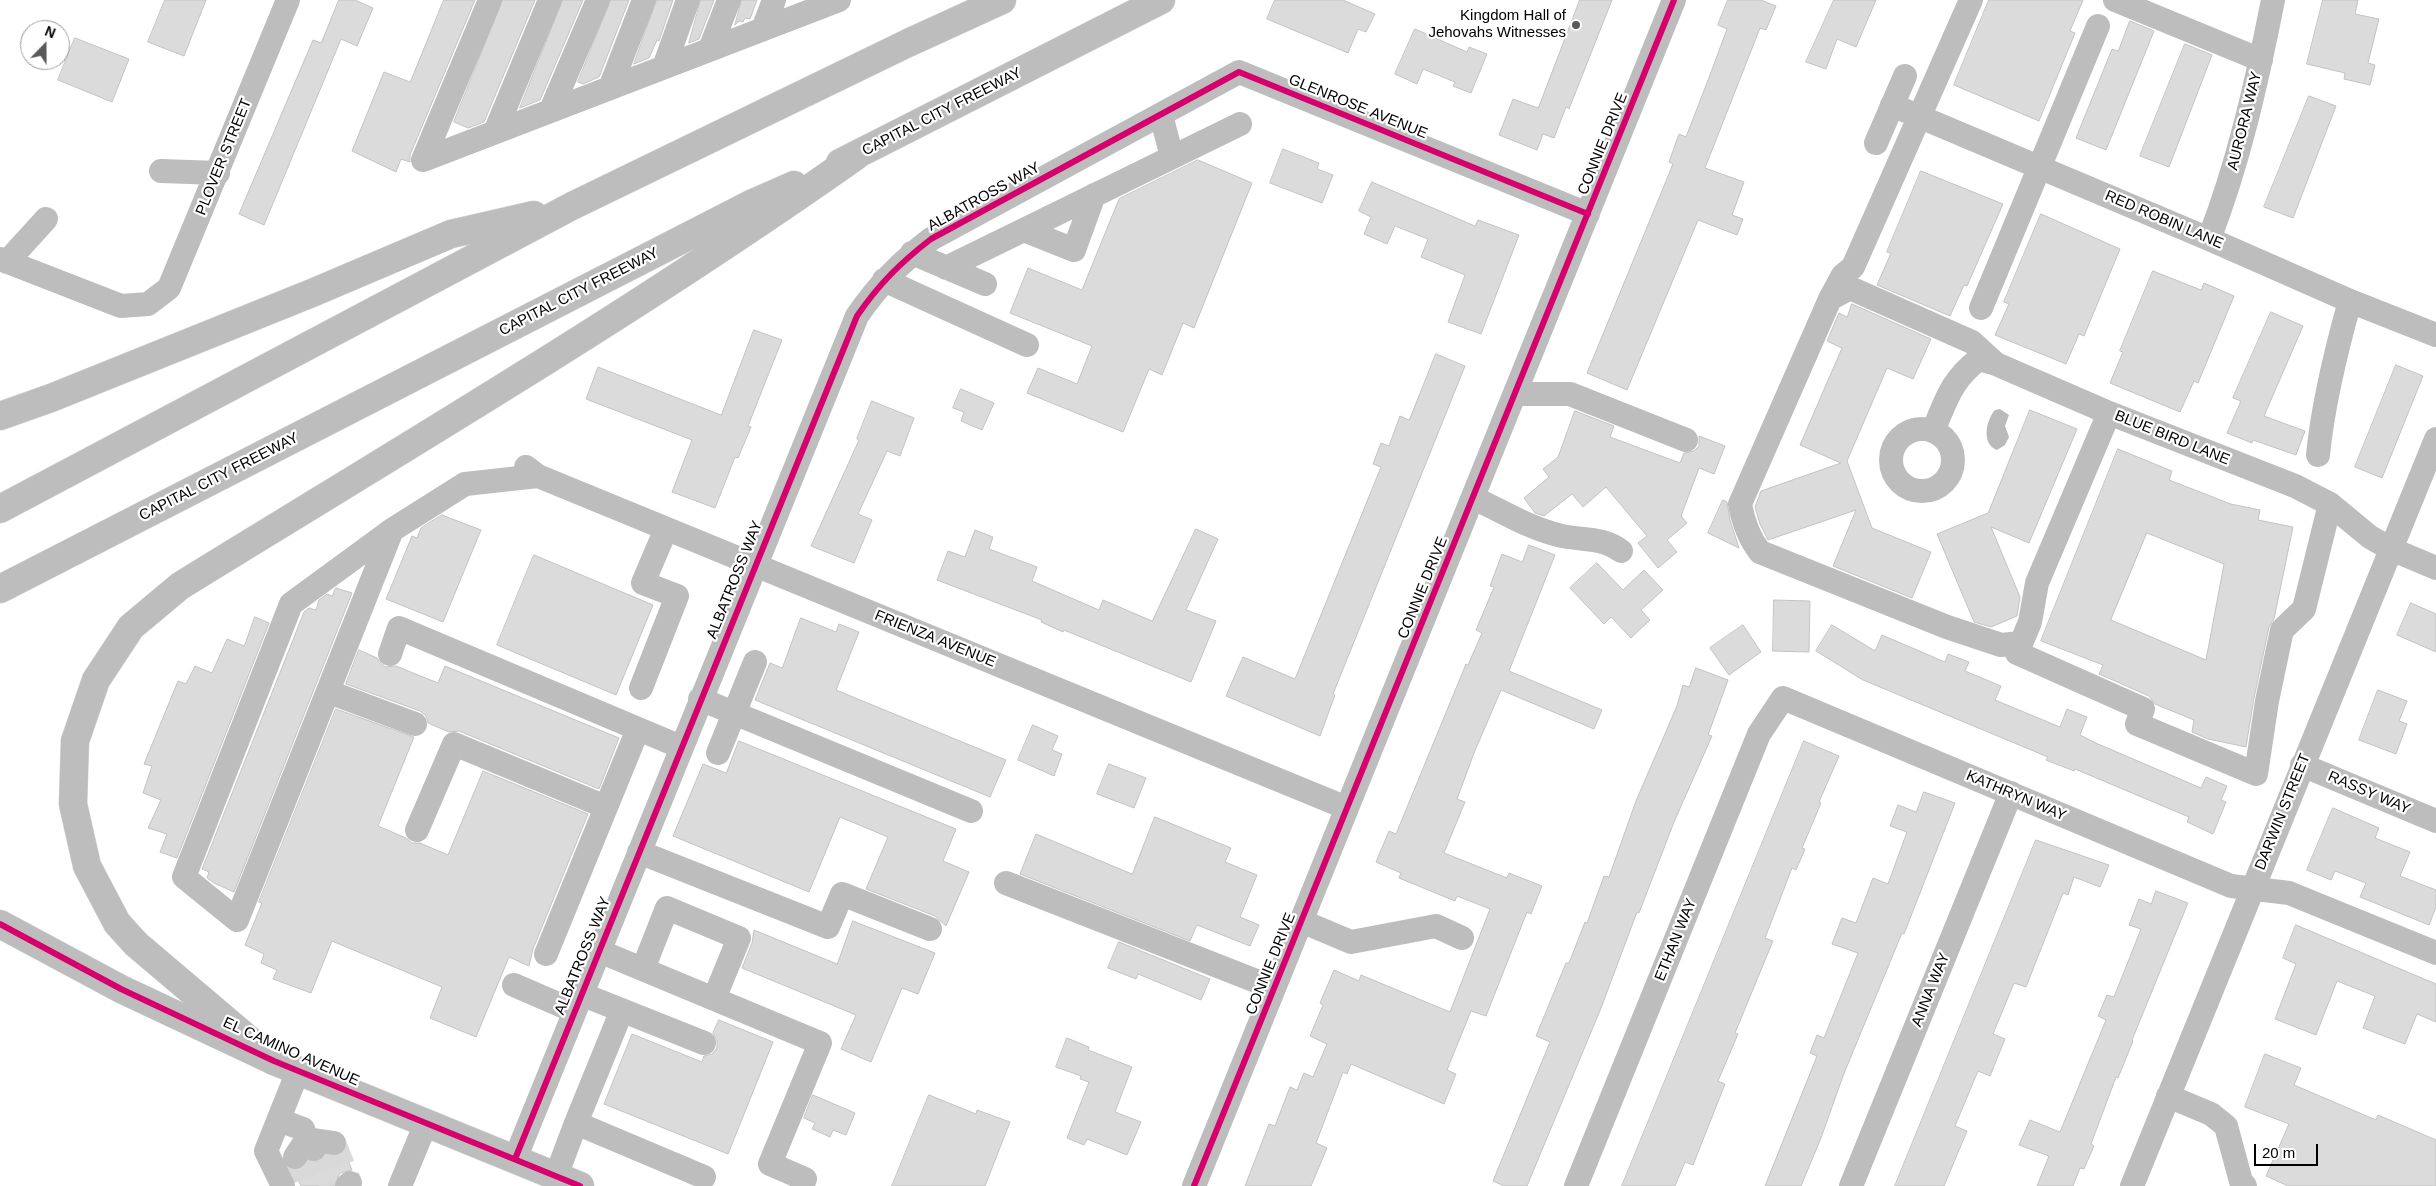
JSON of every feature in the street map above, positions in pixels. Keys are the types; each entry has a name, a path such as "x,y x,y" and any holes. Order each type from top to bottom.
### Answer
{"main road":[{"path":"0,509 572,206 908,43 1002,0"},
{"name":"CAPITAL CITY FREEWAY","path":"0,589 753,203 856,156 1161,0"},
{"path":"286,1066 136,944 117,923 87,866 72,804 76,741 96,680 131,627 180,586 657,292 856,156"},
{"path":"0,416 51,398 312,293 451,234 572,206"},
{"name":"EL CAMINO AVENUE","path":"0,924 121,989 286,1066 515,1159 558,1180"}],"street":[{"name":"PLOVER STREET","path":"4,261 108,303 121,306 148,304 170,288 288,0"},
{"path":"490,0 422,160 762,29 810,6 839,0"},
{"path":"495,132 550,0"},
{"path":"551,110 598,0"},
{"path":"610,88 644,0"},
{"path":"664,67 688,0"},
{"path":"710,49 729,0"},
{"path":"762,29 774,0"},
{"name":"CONNIE DRIVE","path":"1194,1186 1674,0"},
{"path":"1971,0 1921,117 1905,144 1853,268 1843,274 1830,299 1740,504 1742,518 1754,544 1760,552 1947,627 2002,646 2021,643"},
{"path":"2114,0 2261,60"},
{"name":"AURORA WAY","path":"2209,239 2226,194 2261,60 2273,0"},
{"path":"1981,308 2098,26"},
{"name":"GLENROSE AVENUE","path":"1126,134 1239,72 1588,214"},
{"path":"1876,143 1905,76"},
{"name":"RED ROBIN LANE","path":"1892,106 2209,239 2350,301 2436,335"},
{"path":"1161,115 1172,157"},
{"path":"946,268 1240,124"},
{"name":"ALBATROSS WAY","path":"515,1159 754,565 857,316 884,280 931,239 1126,134"},
{"path":"161,171 218,173"},
{"path":"1043,178 1054,215"},
{"path":"1024,230 1074,250 1094,195"},
{"path":"4,261 46,219"},
{"path":"912,254 985,284"},
{"path":"884,280 1027,345"},
{"path":"1830,299 1850,288 1972,342 1996,364"},
{"path":"2318,455 2321,425 2340,336 2350,301"},
{"name":"BLUE BIRD LANE","path":"1933,431 1950,391 1963,371 1979,359 1996,364 2109,413 2295,486 2330,504 2370,537 2391,549 2436,568"},
{"path":"1515,394 1570,394 1686,440"},
{"path":"2109,413 2037,583 2030,622 2017,653 2143,709 2137,724 2292,790"},
{"name":"DARWIN STREET","path":"2132,1186 2436,439"},
{"name":"FRIENZA AVENUE","path":"392,530 465,484 531,471 666,529 1347,808"},
{"path":"1473,498 1523,522 1558,536 1599,540 1614,545 1621,551"},
{"path":"2256,774 2267,701 2282,630 2304,609 2330,504"},
{"path":"641,688 677,596 643,583 666,529"},
{"path":"392,530 329,692 236,920 184,877 291,604 392,530"},
{"path":"390,654 399,628 681,747"},
{"path":"718,753 755,662"},
{"path":"329,692 415,724"},
{"name":"KATHRYN WAY","path":"1783,698 2231,886 2251,890 2289,893 2436,953"},
{"name":"ETHAN WAY","path":"1576,1186 1759,734 1783,698"},
{"path":"700,699 970,811"},
{"path":"546,954 638,729"},
{"path":"417,830 454,744 606,807"},
{"name":"RASSY WAY","path":"2302,765 2436,821"},
{"name":"ANNA WAY","path":"1851,1186 2011,793"},
{"path":"639,852 828,927 842,894 930,929"},
{"path":"1006,883 1274,988"},
{"path":"643,969 667,908 730,934 739,938 714,999"},
{"path":"1302,921 1351,942 1436,926 1462,938"},
{"path":"599,951 820,1043 770,1164 805,1179 802,1186"},
{"path":"514,985 578,1002 622,1010 704,1043"},
{"path":"558,1180 576,1122 622,1010"},
{"path":"283,1186 266,1151 279,1120 286,1066"},
{"path":"2168,1096 2212,1114 2226,1126 2242,1185 2245,1186"},
{"path":"279,1120 303,1130 312,1147"},
{"path":"576,1122 704,1177"},
{"path":"400,1186 426,1123"}],"shaded area":[{"path":"2000,409 2009,415 2005,426 2009,437 2005,445 1997,450 1989,443 1987,425 1995,410"}],"building":[{"path":"165,0 206,0 184,56 148,42"},
{"path":"339,0 355,0 373,8 357,46 341,39 264,225 239,214 313,40 321,43"},
{"path":"444,0 475,0 410,155 410,162 401,159 396,172 352,151 384,72 410,82"},
{"path":"503,0 535,0 484,122 468,128 454,122"},
{"path":"563,0 583,0 540,100 520,108"},
{"path":"611,0 629,0 599,77 583,84 578,82"},
{"path":"657,0 673,0 659,41 657,40 649,58 634,64"},
{"path":"701,0 714,0 699,39 689,43"},
{"path":"742,0 757,0 750,19 745,18 743,22 739,21 735,25"},
{"path":"1275,0 1343,0 1375,14 1366,32 1358,29 1348,53 1267,19"},
{"path":"1580,0 1612,0 1569,109 1566,107 1554,138 1543,134 1537,150 1499,135 1513,99 1538,108"},
{"path":"1728,0 1761,0 1776,6 1766,30 1760,28 1705,168 1744,182 1732,215 1743,219 1737,235 1698,220 1627,390 1587,373 1673,164 1669,162 1679,134 1686,137 1710,75 1727,29 1718,25"},
{"path":"1834,0 1876,0 1856,47 1837,39 1826,69 1806,62"},
{"path":"1989,0 2083,0 2070,31 2075,33 2039,121 1954,85"},
{"path":"2323,0 2358,0 2355,14 2379,19 2368,63 2375,65 2370,85 2344,79 2345,73 2307,64"},
{"path":"2130,21 2154,31 2106,150 2076,138 2112,49 2118,51"},
{"path":"1415,29 1467,52 1469,47 1487,54 1471,93 1453,86 1455,82 1423,69 1417,84 1395,74"},
{"path":"75,38 129,59 112,102 58,80 62,70 70,70 70,50"},
{"path":"2185,44 2212,55 2169,167 2140,156"},
{"path":"2309,96 2336,106 2293,218 2264,207"},
{"path":"1283,149 1319,163 1317,169 1333,175 1322,203 1270,183"},
{"path":"1198,160 1252,183 1194,328 1183,323 1162,375 1149,369 1123,432 1027,393 1038,368 1077,384 1092,346 1010,313 1028,268 1082,290 1119,199"},
{"path":"1921,171 2003,204 1967,286 1964,285 1950,316 1877,285 1891,253 1887,252"},
{"path":"1372,182 1475,226 1478,220 1519,235 1481,334 1448,322 1465,275 1421,257 1428,239 1395,226 1387,244 1364,234 1371,217 1359,211"},
{"path":"2041,214 2120,249 2084,336 2079,334 2066,364 1995,335 2009,304 2004,302"},
{"path":"2153,271 2201,290 2204,283 2234,296 2198,383 2194,381 2180,412 2110,383 2123,352 2120,351"},
{"path":"1852,304 1931,339 1913,379 1887,368 1847,461 1872,528 1931,552 1912,598 1833,566 1856,510 1768,540 1760,524 1755,507 1761,491 1841,463 1800,445 1842,348 1827,341 1839,313 1847,317"},
{"path":"2271,312 2303,326 2264,416 2305,431 2296,455 2253,440 2252,443 2227,433 2241,401 2233,398"},
{"path":"754,330 782,340 748,426 751,427 738,458 735,457 715,508 672,492 692,440 586,399 598,367 721,415"},
{"path":"1436,354 1465,366 1333,694 1335,695 1320,736 1226,696 1243,657 1295,679 1381,467 1373,464 1381,443 1389,446 1400,416 1409,420"},
{"path":"2396,365 2423,376 2382,478 2355,467"},
{"path":"961,389 994,403 982,430 961,421 964,412 953,408"},
{"path":"872,401 914,418 900,456 887,451 858,514 872,520 854,563 811,546 859,440 857,439"},
{"path":"2030,410 2077,429 2029,543 1991,527 2020,597 2017,616 1991,627 1974,622 1937,534 1988,513"},
{"path":"1575,411 1614,426 1610,437 1680,463 1684,453 1694,451 1699,446 1699,436 1725,446 1714,474 1699,468 1681,516 1687,523 1667,540 1677,552 1658,568 1638,543 1647,536 1606,487 1583,507 1572,494 1544,516 1535,513 1524,498 1549,477 1543,469 1558,457"},
{"path":"2118,449 2172,471 2169,480 2231,504 2260,510 2258,520 2293,527 2274,619 2269,627 2246,747 2208,739 2192,732 2194,720 2155,704 2149,696 2099,674 2103,665 2041,641","holes":["2147,533 2224,564 2206,660 2111,620"]},
{"path":"1723,500 1727,502 1730,520 1739,548 1708,533"},
{"path":"442,515 481,530 443,622 386,599 412,536 417,538 421,528"},
{"path":"1196,529 1218,539 1186,610 1216,621 1191,682 1064,630 1063,632 1041,622 1042,620 937,580 948,551 965,557 975,530 993,537 989,549 1037,567 1032,581 1099,610 1103,600 1152,621"},
{"path":"1529,545 1555,555 1509,671 1602,710 1594,729 1501,690 1474,753 1457,799 1465,802 1444,853 1507,878 1509,873 1542,886 1531,914 1527,912 1486,1016 1471,1011 1447,1070 1456,1074 1444,1104 1351,1064 1347,1074 1343,1072 1316,1143 1327,1148 1311,1186 1245,1186 1269,1124 1275,1126 1290,1087 1297,1090 1304,1073 1313,1077 1327,1044 1310,1036 1323,1005 1320,1003 1334,970 1359,981 1361,975 1450,1012 1490,909 1457,896 1455,901 1399,878 1401,873 1376,862 1389,831 1396,834 1466,664 1468,665 1482,633 1476,630 1494,587 1490,586 1502,554 1522,562"},
{"path":"534,555 653,605 616,695 497,645"},
{"path":"1597,563 1623,590 1644,570 1663,590 1641,610 1650,620 1631,638 1611,617 1604,624 1570,588"},
{"path":"336,588 352,593 234,892 207,878 209,872 202,869 304,612 309,608 316,610 319,600 327,594 332,596"},
{"path":"1774,600 1810,601 1809,652 1773,651"},
{"path":"2411,603 2436,614 2436,652 2397,635"},
{"path":"255,617 269,623 177,858 160,852 167,834 148,828 161,800 143,793 152,766 144,764 178,681 186,684 195,666 212,673 227,639 244,646"},
{"path":"801,618 836,632 839,624 859,632 836,690 1006,760 990,797 755,700 770,663 782,668"},
{"path":"1743,625 1761,652 1729,675 1710,648"},
{"path":"1832,625 1875,651 1882,635 1945,662 1948,654 1969,662 1965,671 2001,686 1995,700 2060,727 2067,709 2087,717 2080,735 2098,744 2201,788 2206,777 2227,786 2221,800 2226,802 2213,834 2187,822 2189,817 2075,769 2074,771 2046,760 2048,757 1863,680 1816,651"},
{"path":"359,650 377,658 385,667 396,666 438,683 445,666 619,738 599,789 459,731 449,732 428,723 426,716 420,711 346,684"},
{"path":"1696,668 1728,680 1708,735 1712,736 1674,822 1639,913 1637,912 1601,1008 1527,1186 1504,1186 1493,1181 1550,1042 1536,1036 1566,963 1569,963 1585,922 1587,923 1604,876 1609,877 1636,801 1677,706 1683,685 1689,687"},
{"path":"2378,690 2407,701 2399,721 2407,724 2396,754 2359,740"},
{"path":"336,709 414,737 378,826 406,838 412,843 420,843 448,855 483,771 588,814 533,949 529,966 509,957 476,1037 430,1018 442,987 332,941 311,993 273,979 277,970 261,963 264,954 245,945 262,903 259,902"},
{"path":"1033,725 1058,736 1052,750 1062,754 1054,776 1018,760"},
{"path":"739,741 956,829 943,861 969,872 946,926 935,916 866,889 888,837 840,817 809,892 673,836 703,764 726,773"},
{"path":"1804,741 1839,756 1802,848 1805,849 1796,870 1792,868 1765,938 1773,941 1735,1033 1738,1034 1718,1081 1725,1084 1693,1165 1685,1162 1675,1186 1622,1186"},
{"path":"1109,764 1146,778 1134,808 1097,794"},
{"path":"1924,792 1955,803 1904,934 1902,933 1843,1076 1821,1138 1801,1186 1765,1186 1817,1056 1810,1053 1817,1035 1824,1038 1858,953 1832,944 1842,918 1856,923 1873,878 1888,884 1907,832 1890,826 1898,805 1916,812"},
{"path":"2333,808 2379,828 2375,838 2410,852 2400,876 2436,890 2436,907 2429,925 2360,897 2366,883 2335,871 2331,880 2307,870"},
{"path":"1155,817 1231,848 1225,862 1257,875 1240,917 1259,925 1250,946 1197,925 1190,941 1020,874 1036,834 1132,874"},
{"path":"2036,840 2109,865 2100,887 2074,877 2068,895 2063,893 2026,987 2014,983 1993,1034 2005,1039 1990,1076 1978,1071 1955,1126 1967,1131 1944,1186 1895,1186"},
{"path":"2156,891 2188,903 2118,1078 2116,1077 2091,1144 2094,1146 2084,1169 2080,1168 2073,1186 2037,1186 2049,1156 2019,1145 2030,1120 2060,1132 2106,1020 2098,1016 2107,995 2114,997 2141,929 2129,925 2139,899 2151,904"},
{"path":"853,921 935,953 918,994 902,988 871,1062 841,1049 856,1015 742,968 752,943 754,930 837,964"},
{"path":"2296,925 2436,984 2436,1022 2417,1014 2405,1044 2363,1028 2375,996 2337,981 2316,1035 2275,1019 2296,964 2283,958"},
{"path":"1119,942 1210,979 1201,1000 1138,974 1136,979 1108,968"},
{"path":"719,1020 773,1042 728,1154 604,1104 632,1034 702,1062 704,1056 712,1054 717,1048 717,1041 713,1033"},
{"path":"1067,1038 1089,1047 1088,1050 1132,1067 1115,1112 1141,1122 1127,1155 1087,1139 1084,1145 1067,1138 1089,1082 1080,1079 1081,1076 1056,1067"},
{"path":"2265,1054 2301,1068 2294,1085 2376,1120 2378,1115 2436,1140 2436,1186 2288,1186 2266,1176 2289,1124 2245,1107"},
{"path":"813,1095 855,1113 846,1135 833,1130 830,1137 812,1129 815,1123 804,1118"},
{"path":"929,1095 976,1114 977,1110 1010,1122 985,1186 892,1186"},
{"path":"345,1152 352,1170 340,1173 334,1186 301,1186 294,1171 302,1169 308,1162 316,1163 326,1156 339,1156"}],"tunnel":[{"path":"334,1143 350,1183"},
{"path":"314,1149 328,1186"},
{"path":"295,1157 306,1186"}],"cycle path":[{"path":"1194,1186 1674,0"},
{"path":"515,1159 857,316 873,294 909,257 931,239 1239,72 1588,214"},
{"path":"0,924 121,989 274,1061 580,1186"}],"place":[{"name":"Kingdom Hall of Jehovahs Witnesses","path":"1576,25"}]}
